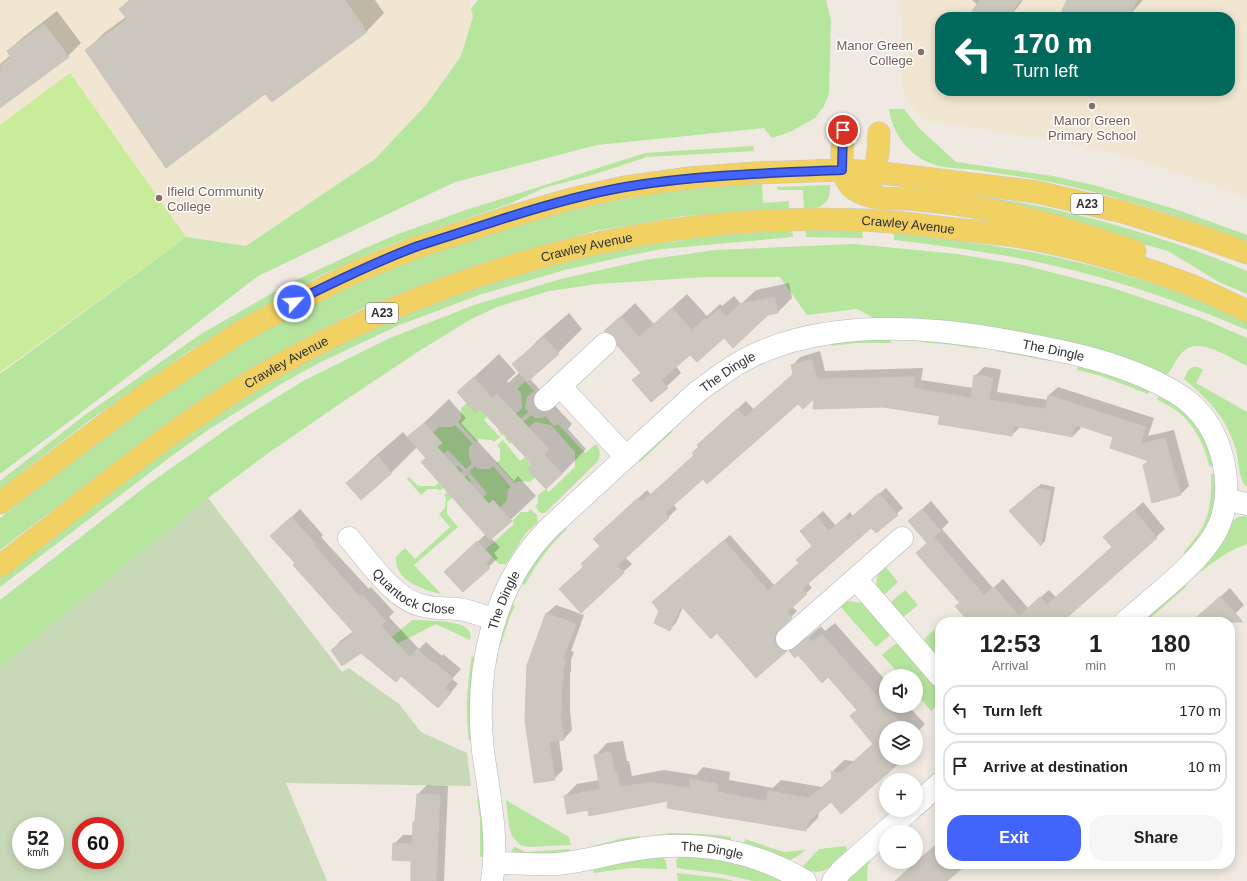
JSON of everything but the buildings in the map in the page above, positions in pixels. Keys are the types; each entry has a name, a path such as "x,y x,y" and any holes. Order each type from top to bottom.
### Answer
{"main road":[{"path":"843,130 842,170 848,182 857,191 874,197 972,206 1040,222 1152,257 1184,283"},
{"path":"827,220 852,208 866,194 875,172 879,151 879,133 882,144 888,154 896,162 921,177"},
{"name":"A23","path":"0,503 143,396 242,331 294,302 353,273 417,247 571,199 624,188 690,178 842,170 875,172 1037,192 1123,212 1200,236 1247,253"},
{"name":"Crawley Avenue","path":"0,566 164,438 263,374 368,319 427,294 538,258 594,244 652,233 709,225 766,220 859,220 900,222 1016,236 1078,250 1184,283 1247,310"}],"street":[{"name":"The Dingle","path":"805,881 785,869 761,859 737,852 708,847 688,846 634,850 555,864 493,872 495,835 483,749 481,693 486,649 495,620 507,590 526,555 537,540 697,392 721,374 762,351 805,338 873,329 944,332 996,338 1082,355 1115,365 1172,390 1190,403 1213,432 1221,452 1227,485 1237,502 1220,523 1211,540 1199,555 1130,617"},
{"path":"605,344 552,393 626,457"},
{"name":"Quantock Close","path":"349,538 396,593 407,600 419,605 434,608 471,611 495,620"},
{"path":"787,638 902,538"},
{"path":"856,579 935,670"},
{"path":"923,799 935,788"},
{"path":"833,881 842,870 902,817"}],"shaded area":[{"name":"Ifield Community College","path":"0,0 470,0 473,17 461,56 426,105 375,159 246,246 186,237 0,374"},
{"name":"Manor Green Primary School","path":"899,0 1247,0 1247,199 1205,182 1145,162 1092,148 925,121 913,108 904,92 901,73 903,30"}],"green space":[{"path":"478,0 826,0 831,21 829,94 824,106 815,118 792,131 772,138 764,128 597,145 455,182 258,276 0,474 0,374 186,237 246,246 375,159 426,105 461,56 473,17 471,9"},
{"path":"70,73 186,237 0,372 0,125"},
{"path":"889,109 904,109 920,129 956,162 1053,176 1097,186 1178,210 1247,235 1247,243 1199,224 1101,194 1050,182 931,164 918,157 906,146 896,132"},
{"path":"753,146 754,151 647,157 589,176 544,188 509,204 400,241 324,274 278,298 188,352 90,420 0,489 0,481 85,415 201,334 290,283 363,249 398,234 466,210 645,153"},
{"path":"762,183 763,203 789,201 789,209 683,216 595,231 487,261 362,309 318,331 210,394 153,434 0,550 0,518 160,396 236,348 320,301 374,275 430,253 546,217 635,197"},
{"path":"830,185 829,197 827,201 820,206 810,209 804,209 803,190 778,190 777,187"},
{"path":"958,193 1020,202 1057,210 1105,222 1177,244 1247,271 1247,294 1219,282 1168,251 1099,232 957,197"},
{"path":"792,230 793,237 662,249 565,270 479,295 397,326 319,363 281,384 208,430 0,587 0,578 120,485 204,424 277,378 393,319 476,287 562,262 620,249 713,236"},
{"path":"805,230 862,231 863,238 806,237"},
{"path":"894,233 1009,248 1099,268 1163,287 1247,319 1247,330 1190,307 1103,278 1013,257 894,240"},
{"path":"854,244 957,254 1023,265 1113,288 1201,318 1247,338 1247,366 1215,350 1202,346 1193,346 1182,353 1166,375 880,321 857,309 807,315 780,277 705,277 597,284 549,291 497,307 471,319 416,353 341,403 267,454 208,498 0,667 0,600 150,483 234,424 303,381 390,338 474,305 561,279 645,260 716,250"},
{"path":"888,338 892,343 857,343 831,346 833,341"},
{"path":"923,338 976,343 977,349 920,342"},
{"path":"1001,347 1050,357 1050,361 997,351"},
{"path":"1078,366 1101,371 1150,390 1148,394 1101,376 1077,370"},
{"path":"1193,367 1198,367 1203,370 1196,383 1247,412 1247,487 1242,480 1236,451 1231,436 1221,417 1208,401 1184,379 1188,370"},
{"path":"525,381 534,391 527,397 525,408 528,412 502,436 498,430 522,408 521,393 517,389"},
{"path":"1161,396 1189,417 1200,430 1208,445 1214,467 1209,466 1208,459 1200,439 1192,427 1177,411 1156,399"},
{"path":"467,403 475,413 480,408 487,416 484,420 500,437 494,442 491,440 479,439 476,442 458,422 461,419 461,408"},
{"path":"531,415 535,418 543,418 545,416 554,426 558,424 585,453 596,444 600,451 600,456 596,463 545,513 540,513 535,506 538,503 538,495 546,489 549,492 575,467 575,452 551,425 535,422 510,444 505,438"},
{"path":"455,425 473,444 469,447 469,458 472,463 466,469 448,450 443,454 437,447 442,443 433,433 439,427 452,427"},
{"path":"667,430 673,431 640,462 636,459"},
{"path":"503,440 520,461 525,457 532,464 535,477 530,482 518,481 515,483 496,463 500,460 500,449 497,445"},
{"path":"458,466 463,471 440,491 438,489 428,489 421,495 407,479 409,477 418,486 435,486"},
{"path":"475,466 478,469 489,469 493,466 511,487 508,490 507,500 500,508 493,500 489,504 483,498 487,493 469,472"},
{"path":"1216,473 1215,500 1211,519 1203,533 1186,556 1184,552 1198,533 1207,516 1211,498 1211,474"},
{"path":"467,475 471,481 447,502 447,514 458,527 414,565 441,594 418,587 405,578 400,572 396,557 405,548 415,559 450,527 439,514 445,508 446,498 444,495"},
{"path":"208,498 342,672 349,668 399,704 421,732 467,753 471,786 286,783 327,881 0,881 0,667"},
{"path":"530,509 537,515 538,522 526,533 506,564 499,564 485,550 514,524 512,521 521,512 528,512"},
{"path":"1238,517 1247,517 1247,544 1223,556 1201,572 1200,568 1228,525"},
{"path":"564,526 567,529 543,556 525,585 522,584 533,562"},
{"path":"884,565 898,582 885,594 878,594 877,578 879,571"},
{"path":"1181,585 1187,586 1152,617 1145,617"},
{"path":"905,590 918,605 903,617 890,609 892,601"},
{"path":"848,601 862,603 889,631 889,636 876,647 839,605"},
{"path":"512,604 515,606 500,646 497,646"},
{"path":"412,620 451,622 466,628 470,633 470,640 436,624 393,646 390,639"},
{"path":"935,629 935,659 921,644 927,636"},
{"path":"900,643 935,682 935,707 931,711 923,701 923,669 895,669 882,655 895,644"},
{"path":"472,655 475,659 473,738 469,741 467,698"},
{"path":"477,797 481,798 485,857 480,857 480,819"},
{"path":"506,800 569,837 571,845 528,847 520,845 512,836 509,826"},
{"path":"672,833 724,836 731,837 731,840 699,836 658,838 655,835"},
{"path":"640,836 640,841 597,849 593,846 624,838"},
{"path":"745,839 784,852 806,850 790,860 744,843"},
{"path":"846,846 848,852 829,868 818,872 805,869 803,866 819,849"},
{"path":"515,847 526,852 570,849 569,853 516,854 511,851"},
{"path":"679,856 727,860 788,881 753,881 722,874 677,868 676,860"},
{"path":"662,857 666,861 667,869 631,868 593,873 593,870 637,859"},
{"path":"868,859 871,862 868,864 867,881 847,881 851,876"},
{"path":"677,873 721,878 734,881 678,881"}],"place":[{"name":"Manor Green College","path":"921,52"},
{"name":"Manor Green Primary School","path":"1092,106"},
{"name":"Ifield Community College","path":"159,198"}],"route":[{"path":"294,302 353,273 417,247 571,199 624,188 690,178 842,170 843,130"}]}
